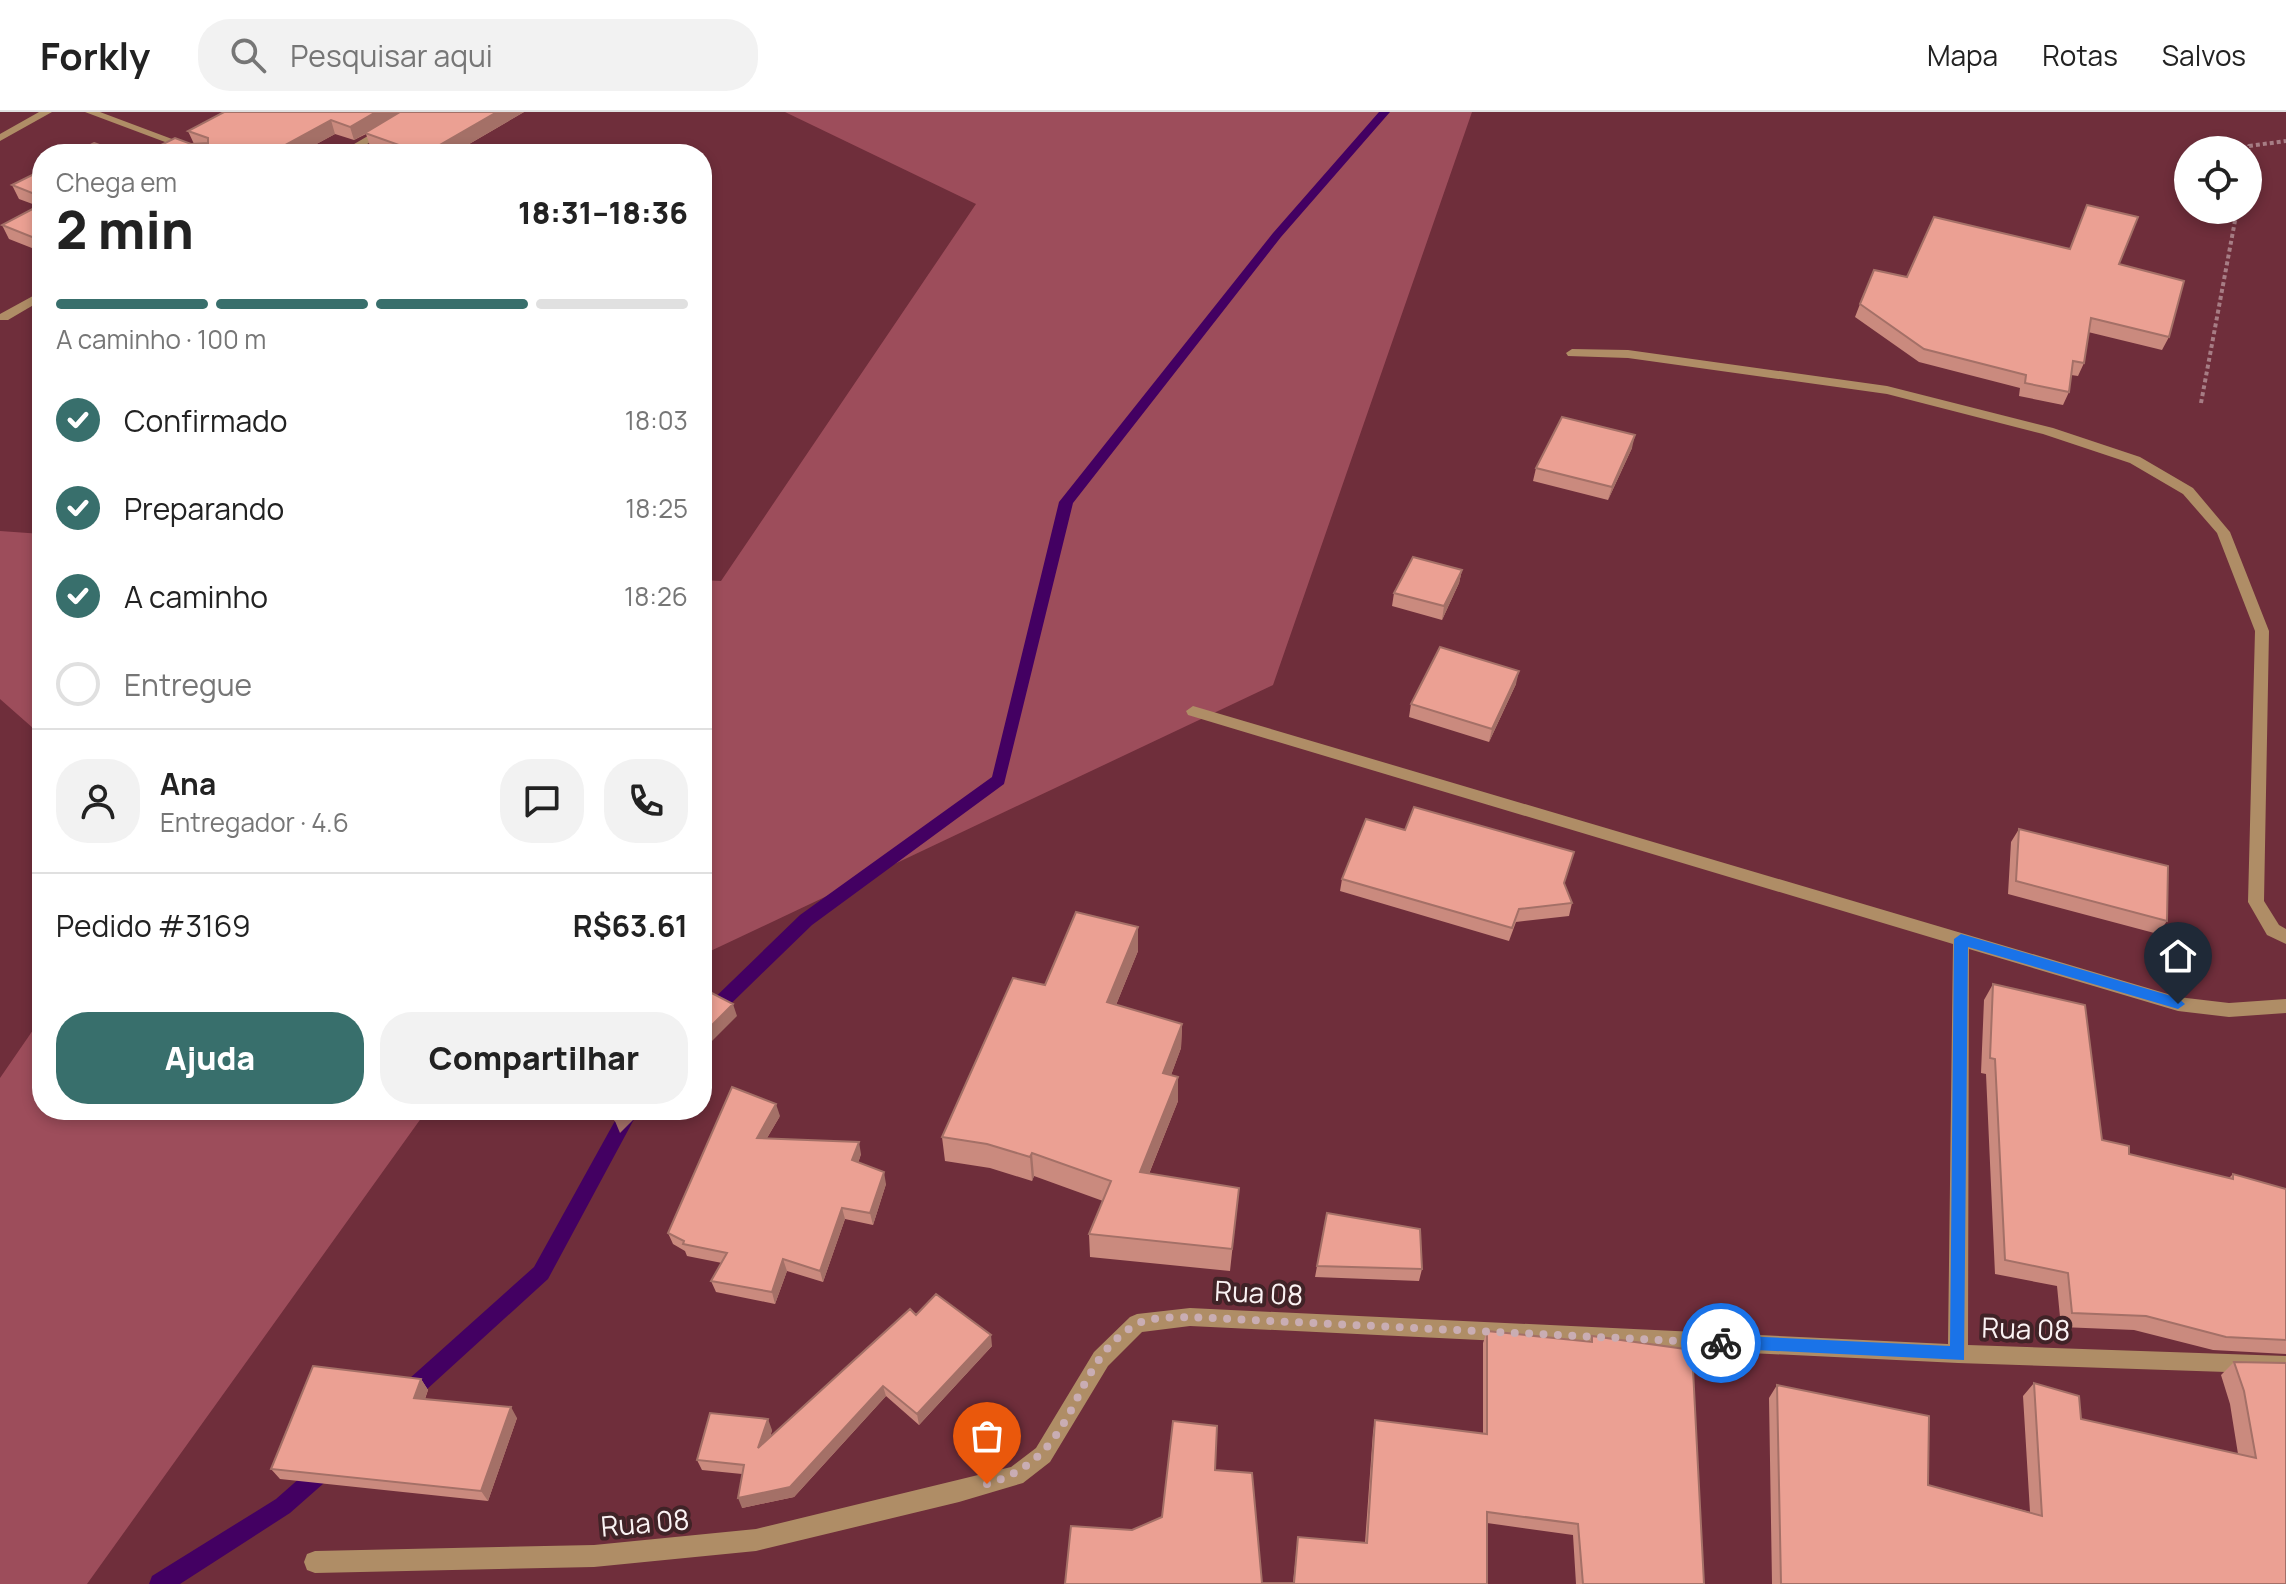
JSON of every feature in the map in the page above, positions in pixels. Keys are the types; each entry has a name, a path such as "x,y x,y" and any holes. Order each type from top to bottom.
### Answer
{"street":[{"path":"0,138 47,112"},
{"path":"90,112 179,144"},
{"path":"360,144 417,112"},
{"path":"4,317 32,301"},
{"path":"1572,353 1628,354 1887,390 2048,431 2135,460 2188,491 2223,532 2262,631 2256,902 2273,930 2286,937"},
{"path":"1193,711 2178,1004 2229,1010 2286,1006"},
{"path":"1958,1354 1961,939"},
{"name":"Rua 08","path":"315,1562 594,1556 756,1540 1016,1476 1043,1455 1101,1359 1137,1323 1161,1318 1958,1354 2286,1365"}],"path":[{"path":"2262,144 2286,141"},
{"path":"2201,403 2234,224"}],"shaded area":[{"path":"785,112 1472,112 1273,685 712,950 712,581 721,581 976,204"},
{"path":"0,531 32,533 32,727 0,699"},
{"path":"32,1032 32,1120 420,1120 87,1584 0,1584 0,1078"}],"building":[{"path":"224,112 376,112 350,127 331,120 287,144 191,144 208,143 208,138 188,131"},
{"path":"400,112 497,112 441,144 396,144 365,133"},
{"path":"175,138 191,144 163,144"},
{"path":"32,175 32,193 12,185"},
{"path":"2087,205 2138,217 2119,264 2184,281 2169,337 2091,318 2084,363 2073,361 2069,392 2025,383 2026,375 1924,349 1860,304 1874,270 1907,277 1934,217 2070,249"},
{"path":"32,209 32,237 2,225"},
{"path":"1562,417 1635,435 1612,487 1536,468"},
{"path":"1413,557 1462,570 1444,606 1394,593"},
{"path":"1440,647 1519,671 1492,729 1411,704"},
{"path":"1414,807 1574,852 1564,883 1572,903 1519,909 1512,928 1342,879 1366,819 1405,830"},
{"path":"2019,829 2168,866 2167,921 2016,881"},
{"path":"1076,912 1138,927 1107,1002 1182,1024 1163,1073 1178,1077 1140,1172 1239,1188 1232,1249 1089,1234 1111,1181 1032,1153 1030,1157 987,1144 942,1137 1013,978 1045,985"},
{"path":"1993,984 2085,1005 2102,1140 2129,1146 2129,1154 2233,1179 2233,1174 2286,1189 2286,1340 2226,1337 2146,1316 2072,1313 2068,1273 2005,1260 1995,1059 1990,1058"},
{"path":"712,993 733,1004 712,1025"},
{"path":"732,1087 776,1104 757,1138 859,1142 852,1160 884,1172 870,1213 842,1208 820,1271 783,1259 772,1292 711,1281 727,1253 683,1244 684,1241 668,1233"},
{"path":"1327,1213 1420,1229 1422,1269 1317,1266"},
{"path":"936,1294 991,1335 917,1414 883,1386 790,1487 738,1498 744,1465 697,1460 710,1413 768,1419 758,1448 910,1309 916,1315"},
{"path":"1487,1331 1592,1342 1592,1336 1692,1350 1704,1584 1583,1584 1578,1524 1487,1512 1487,1584 1065,1584 1071,1526 1132,1530 1162,1517 1173,1421 1217,1426 1215,1470 1252,1473 1262,1583 1294,1583 1298,1537 1367,1543 1375,1420 1487,1434"},
{"path":"2234,1362 2286,1363 2286,1584 1781,1584 1777,1385 1929,1416 1928,1485 2042,1516 2034,1383 2079,1396 2081,1419 2256,1458 2244,1391"},
{"path":"313,1366 421,1379 414,1398 511,1407 481,1491 271,1469"}],"waterway":[{"path":"712,1011 806,920 999,780 1066,502 1277,235 1385,112"},
{"path":"407,1394 541,1273 625,1120"},
{"path":"160,1584 283,1506 325,1469"}],"way so far":[{"path":"987,1484 1016,1476 1043,1455 1101,1359 1137,1323 1161,1318 1721,1343"}],"route":[{"path":"1721,1343 1958,1354 1961,939 2178,1004"}]}
